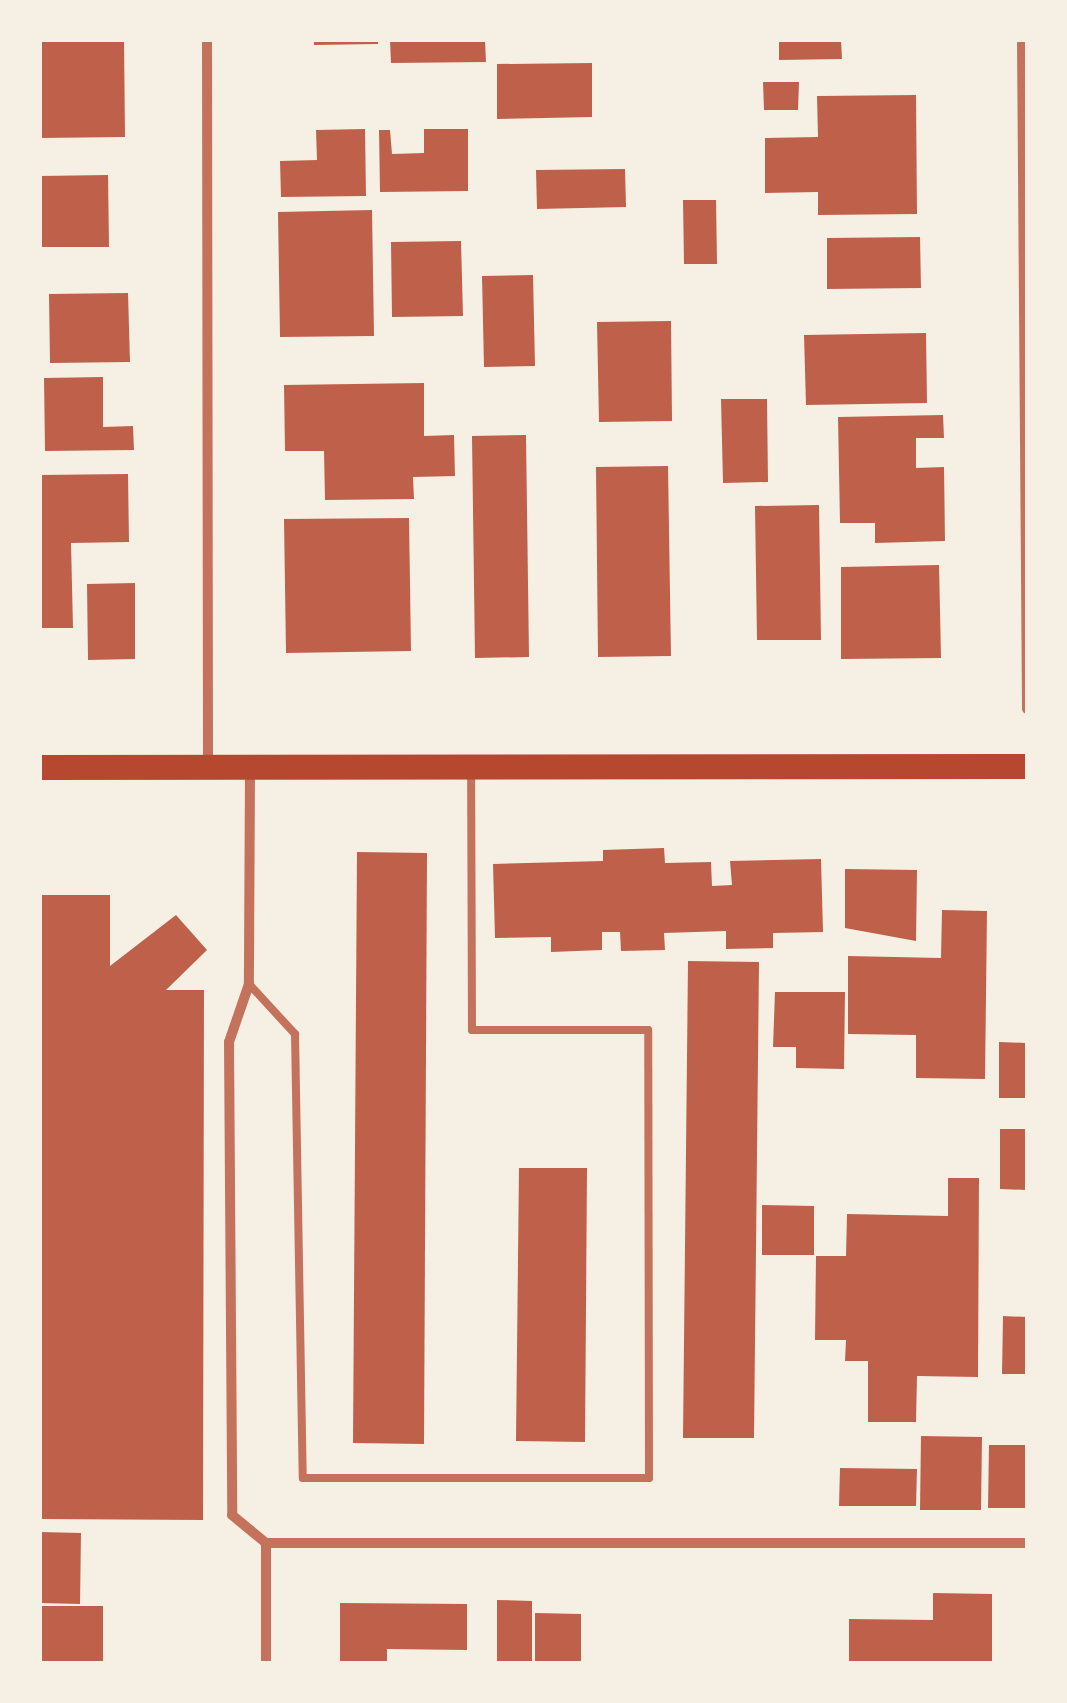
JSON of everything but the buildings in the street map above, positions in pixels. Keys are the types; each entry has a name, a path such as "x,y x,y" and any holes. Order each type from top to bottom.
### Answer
{"main road":[{"path":"40,766 250,770 1027,766"}],"street":[{"path":"208,40 208,768"},
{"path":"1022,40 1027,708"},
{"path":"250,770 250,984 229,1042 232,1515 266,1543 1027,1543"},
{"path":"266,1543 266,1663"}],"lane":[{"path":"250,984 295,1034 303,1478 649,1478 648,1030 472,1030 471,766"}]}
